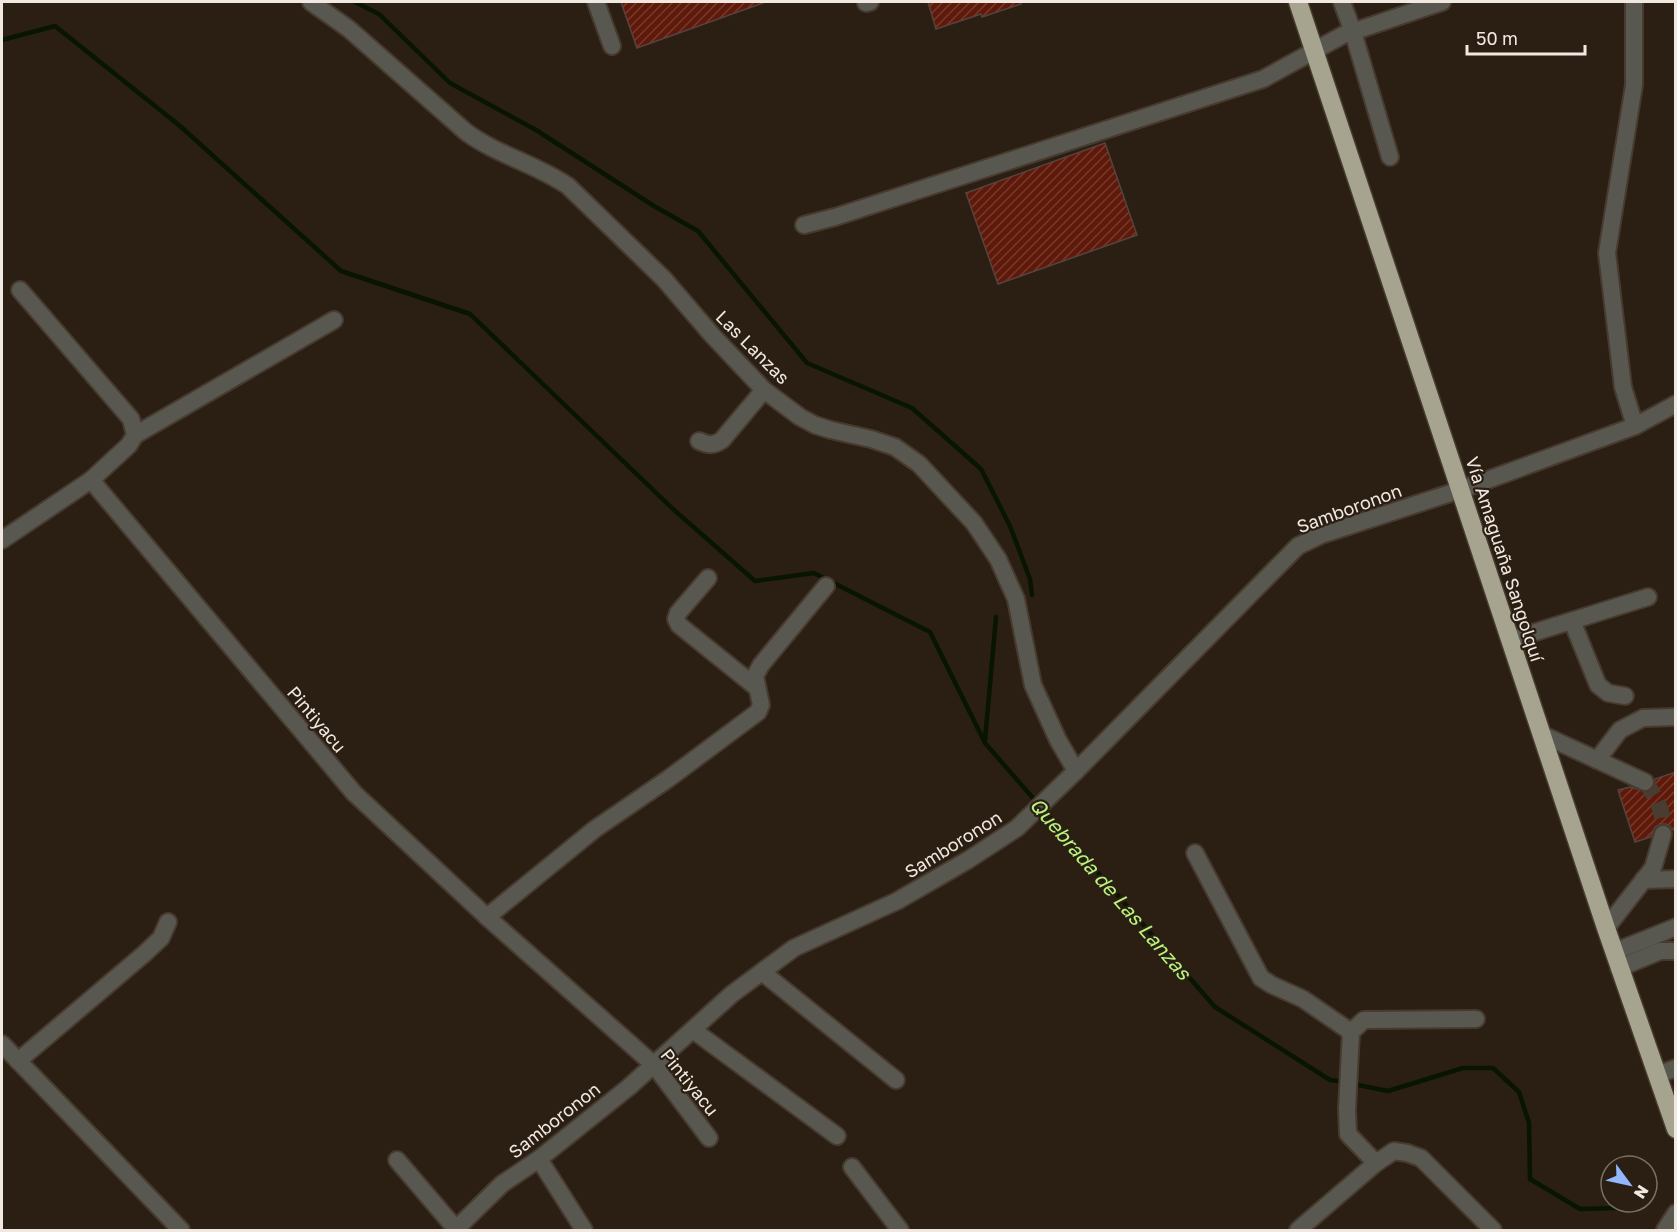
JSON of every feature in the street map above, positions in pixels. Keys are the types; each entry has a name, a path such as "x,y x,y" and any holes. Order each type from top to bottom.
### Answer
{"highway":[{"name":"Vía Amaguaña Sangolquí","path":"1298,2 1606,928 1676,1129"}],"street":[{"name":"Las Lanzas","path":"311,2 349,29 482,144 556,178 568,186 664,279 712,335 764,390 800,417 814,424 871,438 895,447 919,464 974,523 998,559 1016,599 1033,685 1071,775"},
{"path":"596,2 612,46"},
{"path":"1342,2 1390,157"},
{"path":"804,225 1263,79 1314,50 1353,32 1442,2"},
{"path":"1634,2 1634,85 1606,253 1623,387 1635,426"},
{"path":"20,290 131,418 135,435"},
{"path":"2,540 91,480 129,446 135,435 334,320"},
{"path":"699,441 708,445 716,445 764,390"},
{"name":"Samboronon","path":"455,1230 502,1184 539,1159 654,1065 732,994 794,948 897,901 968,860 1017,828 1298,546 1321,535 1460,490 1635,426 1676,404"},
{"name":"Pintiyacu","path":"91,480 354,793 487,917 654,1065 710,1138"},
{"path":"708,578 678,613 676,619 680,625 756,687"},
{"path":"487,917 595,829 668,779 758,712 760,705 754,676 826,586"},
{"path":"1510,640 1648,597"},
{"path":"1572,621 1598,685 1608,693 1625,696"},
{"path":"1597,760 1620,730 1642,718 1676,717"},
{"path":"1541,734 1645,782"},
{"path":"1606,928 1653,868 1663,834"},
{"path":"1195,853 1262,978 1303,999 1351,1032"},
{"path":"1643,880 1676,879"},
{"path":"18,1061 144,954 161,938 168,922"},
{"path":"1617,960 1676,927"},
{"path":"1617,960 1660,951 1676,951"},
{"path":"762,972 896,1080"},
{"path":"1376,1163 1348,1134 1351,1032 1364,1020 1476,1019"},
{"path":"693,1030 837,1136"},
{"path":"2,1044 181,1230"},
{"path":"1657,1075 1676,1068"},
{"path":"1298,1230 1376,1163 1394,1151 1421,1158 1493,1230"},
{"path":"539,1159 584,1230"},
{"path":"397,1160 455,1230"},
{"path":"852,1167 900,1230"},
{"path":"1665,1230 1676,1213"}],"building":[{"path":"621,2 763,2 763,3 637,48"},
{"path":"928,2 1021,2 1021,4 936,29"},
{"path":"1105,143 1137,235 998,284 966,193"},
{"path":"1676,772 1676,829 1673,830 1666,824 1660,824 1655,827 1651,837 1635,842 1618,790 1630,787 1647,792 1654,787 1655,779"}],"waterway":[{"path":"355,2 379,14 450,83 536,130 654,206 698,231 807,363 912,408 981,469 1010,526 1030,579 1032,595"},
{"name":"Quebrada de Las Lanzas","path":"2,40 55,26 180,126 341,271 470,314 673,509 755,581 814,573 930,632 985,743 1215,1007 1330,1080 1345,1082"},
{"path":"985,740 996,617"},
{"name":"Quebrada de Las Lanzas","path":"1353,1084 1388,1091 1463,1068 1493,1068 1519,1092 1529,1123 1530,1179 1580,1209 1599,1208"}],"tunnel":[{"path":"1645,782 1659,806 1663,819 1663,834"}]}
